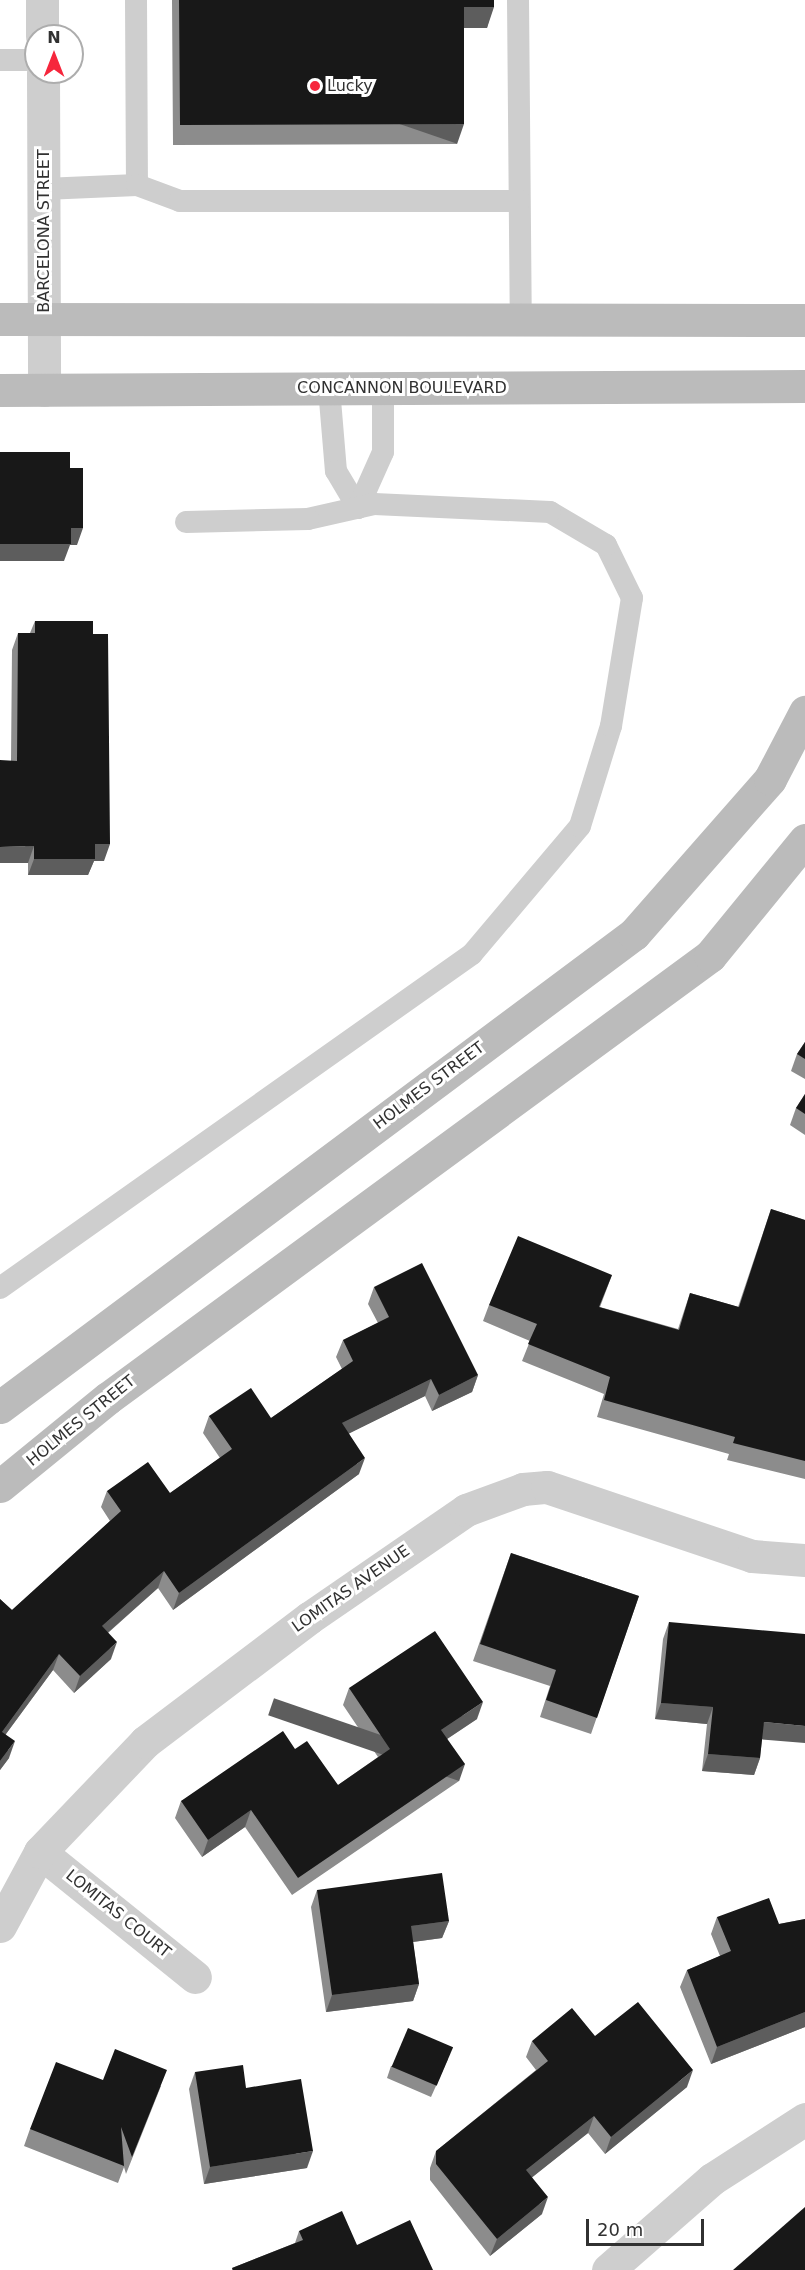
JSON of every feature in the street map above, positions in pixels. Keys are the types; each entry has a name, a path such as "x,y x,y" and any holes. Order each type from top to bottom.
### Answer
{"main road":[{"path":"0,319 521,317 805,320"},
{"name":"CONCANNON BOULEVARD","path":"0,390 805,386"},
{"name":"HOLMES STREET","path":"0,1407 634,934 770,779 805,712"},
{"name":"HOLMES STREET","path":"0,1486 108,1398 710,956 805,840"}],"street":[{"path":"42,0 42,24"},
{"name":"BARCELONA STREET","path":"43,84 44,390"},
{"name":"LOMITAS AVENUE","path":"0,1926 40,1852 145,1742 309,1617 466,1510 523,1490 547,1488 752,1556 805,1560"},
{"name":"LOMITAS COURT","path":"40,1852 195,1977"},
{"path":"608,2270 712,2179 805,2119"}],"lane":[{"path":"135,0 137,185"},
{"path":"518,0 521,317"},
{"path":"0,60 24,60"},
{"path":"44,189 137,185 180,201 519,201"},
{"path":"329,388 336,471 358,508"},
{"path":"358,508 383,452 383,388"},
{"path":"0,1288 472,954 580,826 610,726 632,598 606,545 550,512 358,508 308,519 186,522"}],"building":[{"name":"Lucky","path":"179,0 494,0 494,7 464,7 464,124 180,125"},
{"path":"0,452 70,452 70,468 83,468 83,528 71,528 71,544 0,544"},
{"path":"35,621 93,621 93,634 108,634 110,844 95,844 95,859 34,859 34,846 0,847 0,760 17,761 18,633 35,633"},
{"path":"805,1042 805,1059 797,1054"},
{"path":"805,1094 805,1114 796,1108"},
{"path":"771,1209 805,1220 805,1461 733,1443 735,1437 604,1400 610,1377 528,1344 537,1324 489,1305 518,1236 612,1275 599,1307 679,1330 690,1293 739,1307"},
{"path":"422,1263 478,1375 439,1395 431,1379 342,1423 365,1458 179,1593 164,1571 102,1626 117,1642 80,1676 59,1654 2,1732 15,1741 0,1761 0,1599 12,1610 121,1511 107,1491 148,1462 170,1493 232,1449 209,1416 251,1388 271,1418 353,1361 343,1340 389,1317 374,1287"},
{"path":"511,1553 639,1596 597,1718 546,1700 556,1670 480,1644"},
{"path":"669,1622 805,1634 805,1726 764,1722 760,1758 708,1754 713,1707 661,1703"},
{"path":"435,1631 483,1702 441,1730 465,1764 298,1878 251,1810 208,1840 181,1801 283,1731 295,1749 307,1741 338,1785 390,1749 349,1688"},
{"path":"442,1873 449,1921 411,1926 419,1984 332,1995 317,1890"},
{"path":"769,1898 779,1924 805,1919 805,2012 717,2047 687,1970 731,1951 717,1917"},
{"path":"638,2002 693,2070 611,2137 594,2116 526,2170 548,2197 497,2239 436,2164 436,2151 548,2061 532,2041 572,2008 595,2036"},
{"path":"408,2028 453,2047 437,2086 392,2067"},
{"path":"115,2049 167,2070 132,2157 121,2127 124,2166 30,2129 56,2062 103,2080"},
{"path":"243,2065 246,2088 301,2079 313,2151 210,2167 195,2072"},
{"path":"805,2207 805,2270 733,2270"},
{"path":"342,2211 357,2245 410,2220 433,2270 233,2270 232,2268 303,2240 299,2231"}],"place":[{"name":"Lucky","path":"315,86"}]}
